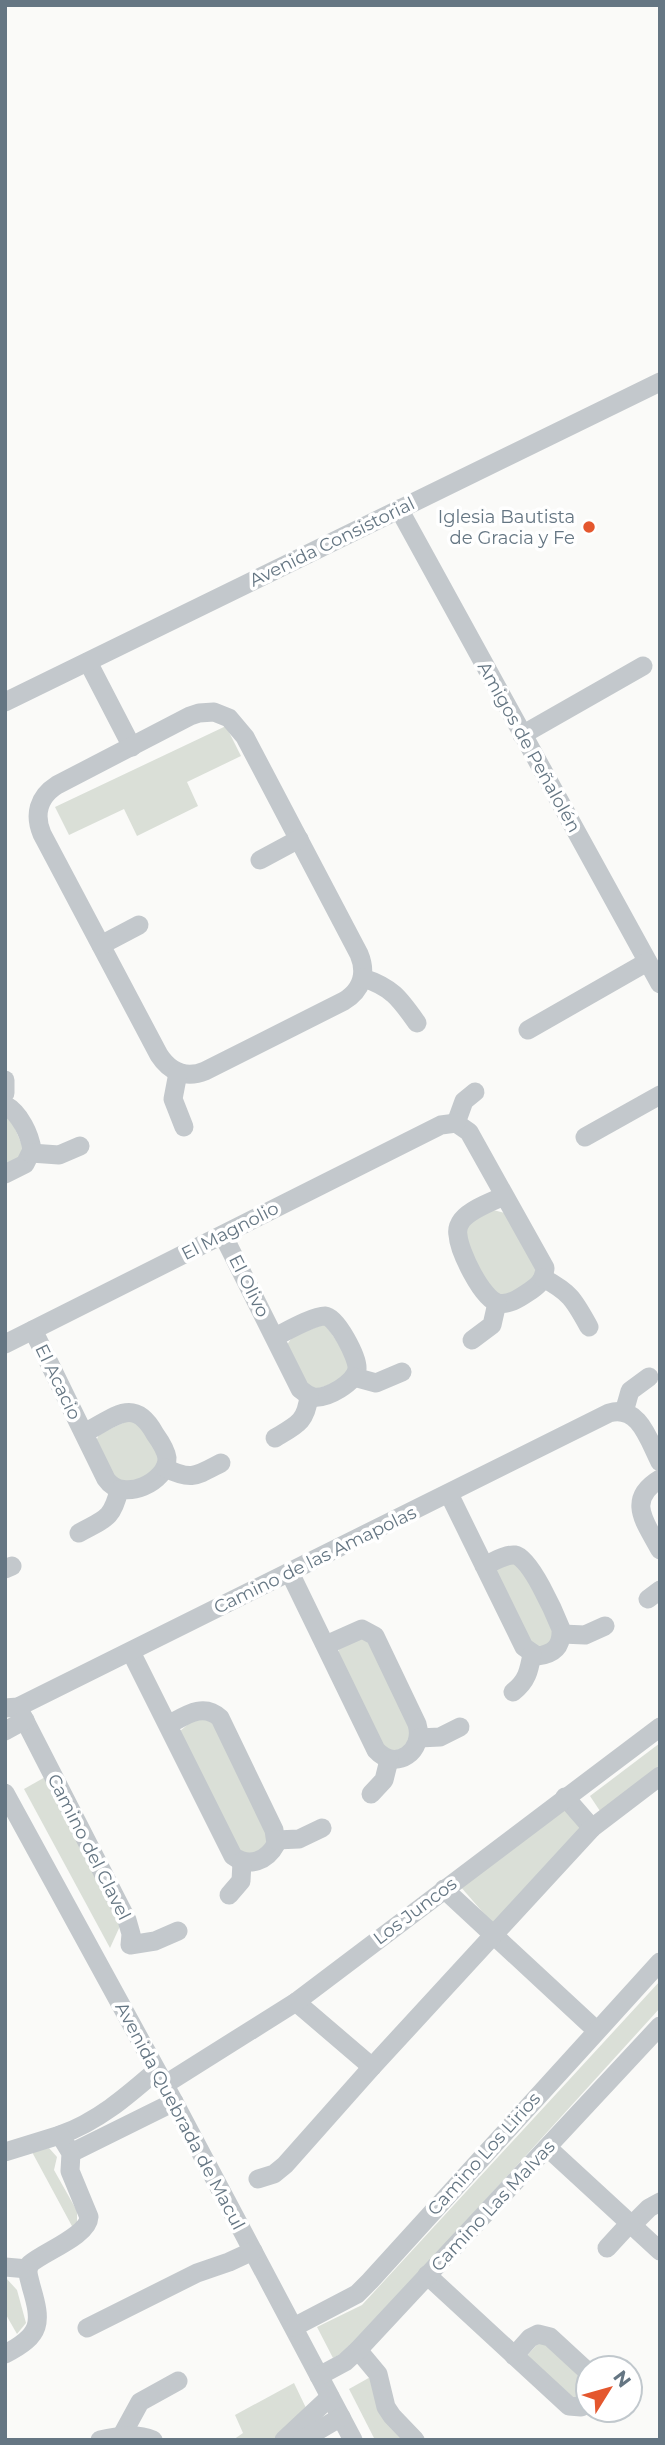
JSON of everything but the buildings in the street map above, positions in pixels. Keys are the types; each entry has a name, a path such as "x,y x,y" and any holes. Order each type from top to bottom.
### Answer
{"street":[{"name":"Avenida Consistorial","path":"5,702 660,382"},
{"name":"Amigos de Peñalolén","path":"399,509 660,984"},
{"path":"88,662 132,747"},
{"path":"522,735 643,666"},
{"path":"214,712 229,718 245,737 299,839 359,954 363,978 357,991 344,1001 205,1071 191,1075 178,1073 167,1066 159,1055 42,834 38,812 41,800 50,789 132,747 199,713 214,712"},
{"path":"260,860 299,839"},
{"path":"101,945 139,925"},
{"path":"528,1030 647,962"},
{"path":"363,978 382,984 395,994 417,1023"},
{"path":"178,1073 173,1099 184,1127"},
{"path":"5,1080 5,1093"},
{"path":"475,1093 464,1101 456,1123 469,1132 543,1263 543,1278 537,1287 514,1301 497,1303 482,1291 460,1245 458,1231 466,1216 504,1196"},
{"path":"585,1137 660,1095"},
{"path":"5,1105 18,1116 29,1138 31,1153 25,1164 5,1174"},
{"name":"El Magnolio","path":"5,1343 441,1125 456,1123"},
{"path":"31,1153 59,1155 80,1146"},
{"name":"El Olivo","path":"223,1235 298,1386 309,1396"},
{"path":"543,1278 573,1298 589,1328"},
{"path":"472,1340 492,1325 497,1303"},
{"name":"El Olivo","path":"275,1337 317,1318 332,1319 338,1324 356,1363 354,1377"},
{"name":"El Acacio","path":"33,1330 108,1483 119,1490"},
{"path":"275,1438 301,1422 306,1413 309,1396 323,1396 350,1382 354,1377 376,1383 402,1372"},
{"path":"649,1377 630,1391 624,1412 639,1422 660,1462"},
{"name":"Camino de las Amapolas","path":"5,1731 16,1712 131,1651 609,1413 624,1412"},
{"name":"El Acacio","path":"84,1433 124,1413 140,1414 148,1421 166,1452 165,1468"},
{"path":"79,1533 110,1516 116,1506 119,1490 133,1490 158,1477 165,1468 181,1476 193,1477 221,1463"},
{"path":"660,1479 641,1495 639,1506 660,1550"},
{"path":"449,1494 484,1566 524,1647 532,1654 542,1656 555,1650 562,1634 559,1623 531,1568 522,1557 509,1555 484,1566"},
{"path":"290,1573 372,1743 380,1754 390,1760 400,1758 412,1750 419,1738 417,1724 375,1636 362,1629 326,1645"},
{"path":"562,1634 586,1635 605,1626"},
{"path":"131,1651 233,1856 242,1862 256,1862 272,1851 276,1840 272,1824 226,1729 216,1714 201,1710 169,1725"},
{"path":"513,1692 522,1685 529,1673 532,1654"},
{"name":"Camino del Clavel","path":"16,1712 127,1920 131,1934 130,1945 155,1941 178,1931"},
{"path":"419,1738 440,1737 460,1727"},
{"name":"Los Juncos","path":"5,2152 77,2129 160,2078 296,2001 660,1727"},
{"path":"371,1794 384,1780 390,1760"},
{"path":"258,2179 274,2174 285,2165 592,1828 660,1776"},
{"name":"Avenida Quebrada de Macul","path":"5,1793 174,2102 353,2440"},
{"path":"565,1797 592,1828"},
{"path":"276,1840 302,1839 322,1828"},
{"path":"229,1895 241,1881 242,1862"},
{"path":"444,1889 596,2030"},
{"name":"Camino Los Lirios","path":"293,2327 363,2288 660,1962"},
{"path":"296,2001 372,2067"},
{"name":"Camino Las Malvas","path":"319,2376 345,2362 358,2350 660,2026"},
{"path":"71,2153 174,2102"},
{"path":"28,2269 36,2259 80,2232 89,2223 88,2211 70,2171 71,2153 60,2135"},
{"path":"548,2148 660,2251"},
{"path":"607,2248 649,2207 660,2202"},
{"path":"86,2329 197,2273 253,2251"},
{"path":"5,2267 28,2269"},
{"path":"5,2354 30,2338 39,2320 28,2269"},
{"path":"427,2275 569,2406 574,2406"},
{"path":"514,2356 530,2338 538,2334 550,2337 574,2359"},
{"path":"358,2350 378,2374 386,2407 415,2440"},
{"path":"122,2435 140,2402 178,2381"},
{"path":"284,2440 330,2397"},
{"path":"302,2440 341,2417"},
{"path":"100,2440 122,2435 153,2440"}],"shaded area":[{"path":"226,726 241,756 187,782 198,806 137,836 124,809 69,835 55,807"},
{"path":"5,1113 10,1117 25,1152 5,1168"},
{"path":"493,1210 505,1213 537,1268 538,1276 511,1295 492,1294 463,1237 466,1225"},
{"path":"325,1324 350,1361 348,1378 311,1391 286,1346 293,1336"},
{"path":"134,1418 161,1454 158,1469 130,1485 117,1483 95,1444 99,1434"},
{"path":"517,1561 556,1625 553,1644 533,1650 496,1571"},
{"path":"365,1637 413,1725 406,1749 386,1751 338,1653 339,1649"},
{"path":"210,1719 271,1830 268,1849 241,1856 180,1731 193,1720"},
{"path":"660,1743 660,1765 600,1811 590,1796"},
{"path":"47,1776 120,1926 110,1948 24,1789"},
{"path":"565,1808 581,1828 493,1924 460,1886"},
{"path":"660,1981 660,2008 350,2349 333,2358 317,2327 362,2305"},
{"path":"49,2148 57,2157 54,2170 77,2211 77,2224 73,2228 32,2152"},
{"path":"5,2277 17,2290 26,2323 17,2334 5,2313"},
{"path":"541,2340 574,2371 574,2399 573,2400 526,2357"},
{"path":"374,2375 407,2440 375,2440 349,2389"},
{"path":"294,2383 307,2410 273,2440 233,2440 243,2433 235,2415"}],"place":[{"name":"Iglesia Bautista de Gracia y Fe","path":"589,527"}]}
